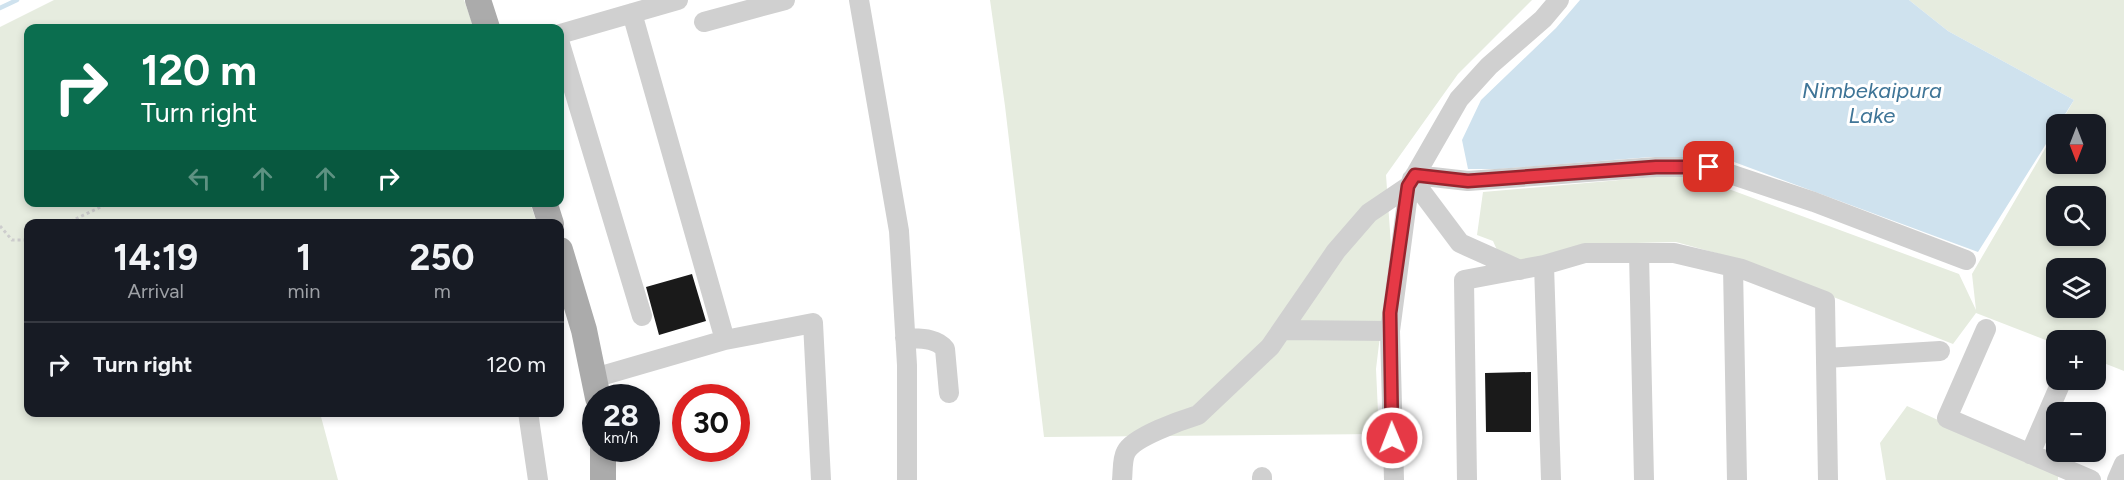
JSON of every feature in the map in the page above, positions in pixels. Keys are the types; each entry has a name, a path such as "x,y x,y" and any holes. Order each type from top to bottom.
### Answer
{"main road":[{"path":"478,0 487,24"},
{"path":"564,277 584,330 595,384"},
{"path":"603,462 603,480"}],"street":[{"path":"564,33 678,0"},
{"path":"704,22 784,0"},
{"path":"859,0 899,231 905,338 907,480"},
{"path":"1394,480 1389,331 1412,180 1459,99 1489,66 1543,19 1559,0"},
{"path":"632,13 725,340"},
{"path":"564,57 642,316"},
{"path":"1122,480 1125,453 1132,444 1198,415 1270,347 1336,251 1369,213 1412,180 1468,181 1656,167 1709,167 1814,202 1966,260"},
{"path":"1412,180 1460,243 1520,270"},
{"path":"1467,480 1464,280 1544,265 1585,253 1674,253 1733,267 1825,302 1828,480"},
{"path":"1639,253 1644,480"},
{"path":"1544,265 1551,480"},
{"path":"1733,267 1737,480"},
{"path":"607,384 725,340 813,323 821,480"},
{"path":"1986,329 1947,418 2091,480"},
{"path":"1282,330 1389,331"},
{"path":"905,338 936,341 942,345 945,349 949,393"},
{"path":"1826,358 1940,351"},
{"path":"2030,454 2058,390"},
{"path":"529,417 538,480"},
{"path":"2117,480 2124,464"}],"path":[{"path":"75,219 101,207"},
{"path":"0,226 12,240 24,240"}],"shaded area":[{"path":"54,0 464,0 473,24 24,24 24,207 531,207 536,219 24,219 24,417 321,417 338,480 0,480 0,27"},
{"path":"990,0 1532,0 1458,74 1386,175 1391,245 1376,369 1379,434 1044,437 1005,106"},
{"path":"1909,0 2124,0 2124,371 2106,364 2106,330 2046,330 2046,340 1976,313 1953,344 1734,258 1676,242 1594,244 1520,261 1497,250 1493,241 1477,235 1483,192 1688,174 1959,274 1976,310 1972,274 2046,147 2046,174 2106,174 2106,114 2066,114 2074,100 1948,31"},
{"path":"1907,406 2058,474 2058,480 1886,480 1880,443"}],"water":[{"name":"Nimbekaipura Lake","path":"1580,0 1909,0 1948,31 2074,100 2065,114 2046,114 2046,144 1978,252 1726,159 1651,157 1499,169 1468,169 1462,140 1481,100 1556,28"}],"building":[{"path":"692,274 706,321 659,335 646,287"},
{"path":"1531,372 1531,432 1486,432 1485,373"}],"waterway":[{"path":"0,8 17,0"}],"route":[{"path":"1392,438 1390,313 1408,186 1415,175 1468,181 1683,165 1709,167"}]}
